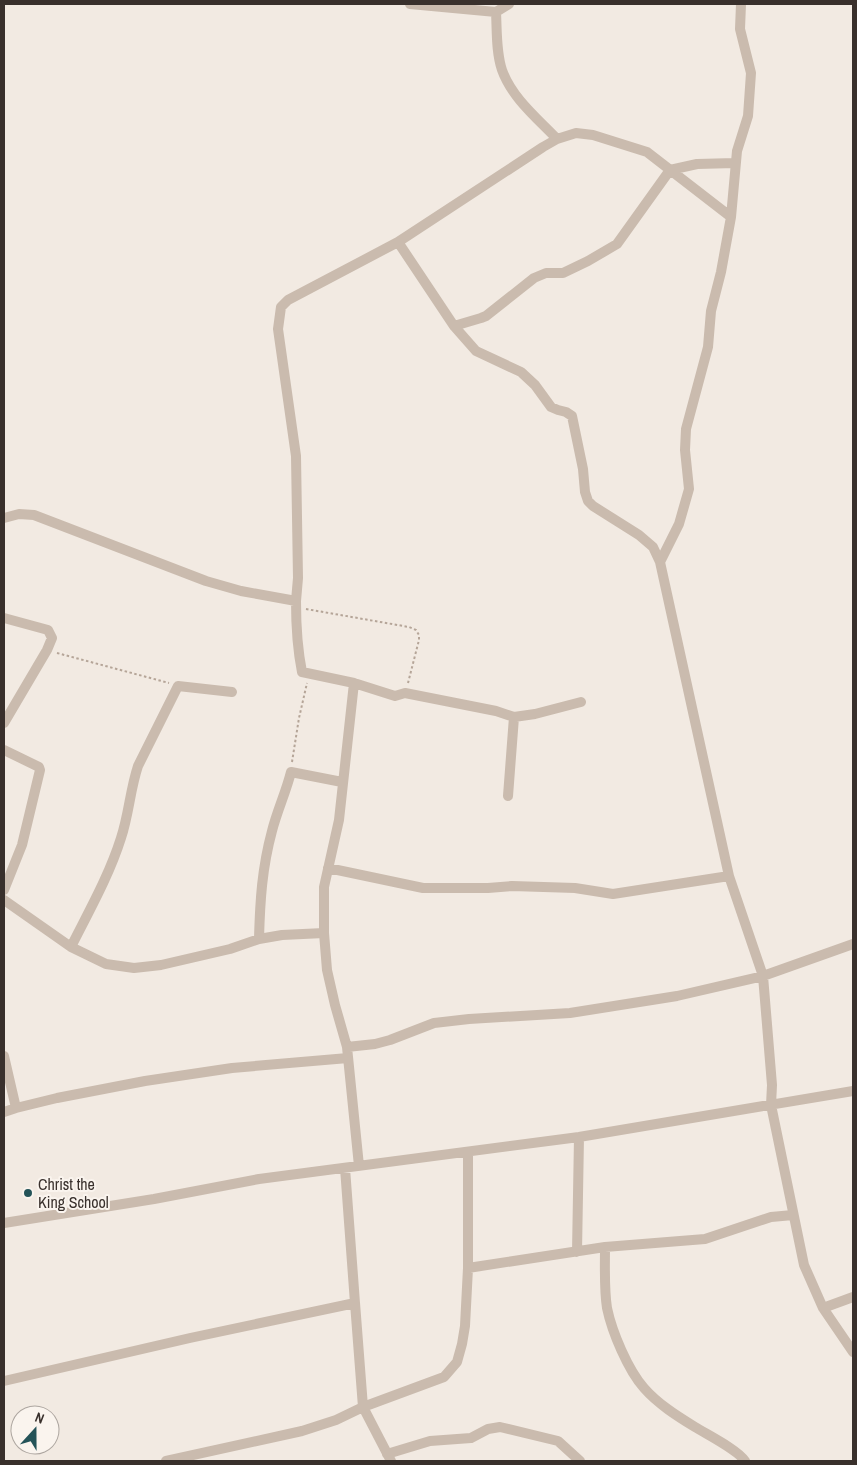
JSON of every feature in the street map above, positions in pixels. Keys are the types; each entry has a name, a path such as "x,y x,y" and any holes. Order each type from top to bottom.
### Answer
{"street":[{"path":"410,4 496,12 509,4"},
{"path":"660,562 679,524 690,489 685,450 686,429 708,347 711,311 721,272 731,217 737,152 748,116 751,73 740,29 741,4"},
{"path":"496,12 499,55 508,83 515,95 557,140"},
{"path":"581,702 535,714 514,717 496,711 405,693 395,696 354,683 302,672 297,646 296,456 278,329 281,307 288,300 398,242 557,140 576,133 593,135 647,152 731,217"},
{"path":"454,326 486,316 534,278 546,273 563,273 595,258 618,244 670,170 697,164 736,163"},
{"path":"398,242 454,326 476,352 521,372 535,385 551,407 572,416 588,500 593,506 639,535 653,547 660,562 729,876 763,976 772,1085 771,1104 804,1265 823,1308 853,1352"},
{"path":"4,518 19,514 34,515 206,581 296,604"},
{"path":"4,618 48,630 52,638 47,650 4,723"},
{"path":"354,683 339,820 324,887 324,933 328,970 335,1005 347,1047 358,1166"},
{"path":"72,947 109,870 121,839 138,766 178,686 232,692"},
{"path":"508,796 514,717"},
{"path":"4,750 39,767 40,770 22,845 4,890"},
{"path":"259,939 260,897 264,869 272,832 291,772 342,782"},
{"path":"328,868 424,888 512,886 575,888 613,894 729,876"},
{"path":"4,900 72,947 106,964 134,968 161,965 230,949 259,939 282,935 324,933"},
{"path":"347,1047 375,1044 390,1040 434,1023 570,1013 677,996 763,976 853,944"},
{"path":"4,1056 16,1108"},
{"path":"4,1112 136,1083 184,1075 232,1068 348,1058"},
{"path":"4,1223 154,1199 259,1179 579,1137 853,1091"},
{"path":"577,1252 579,1137"},
{"path":"166,1461 302,1431 336,1420 363,1407 444,1377 457,1362 465,1326 468,1268 468,1152"},
{"path":"345,1168 363,1407 389,1457 430,1441 471,1438 488,1429 500,1427 558,1441 580,1461"},
{"path":"468,1268 604,1248 705,1239 771,1217 793,1215"},
{"path":"604,1248 607,1308 615,1335 625,1357 643,1387 671,1412 735,1450 745,1461"},
{"path":"823,1308 853,1297"},
{"path":"4,1381 190,1338 355,1304"}],"path":[{"path":"296,604 416,630 419,640 405,693"},
{"path":"47,650 178,686"},
{"path":"291,772 299,718 307,686 302,672"}],"place":[{"name":"Christ the King School","path":"28,1193"}]}
